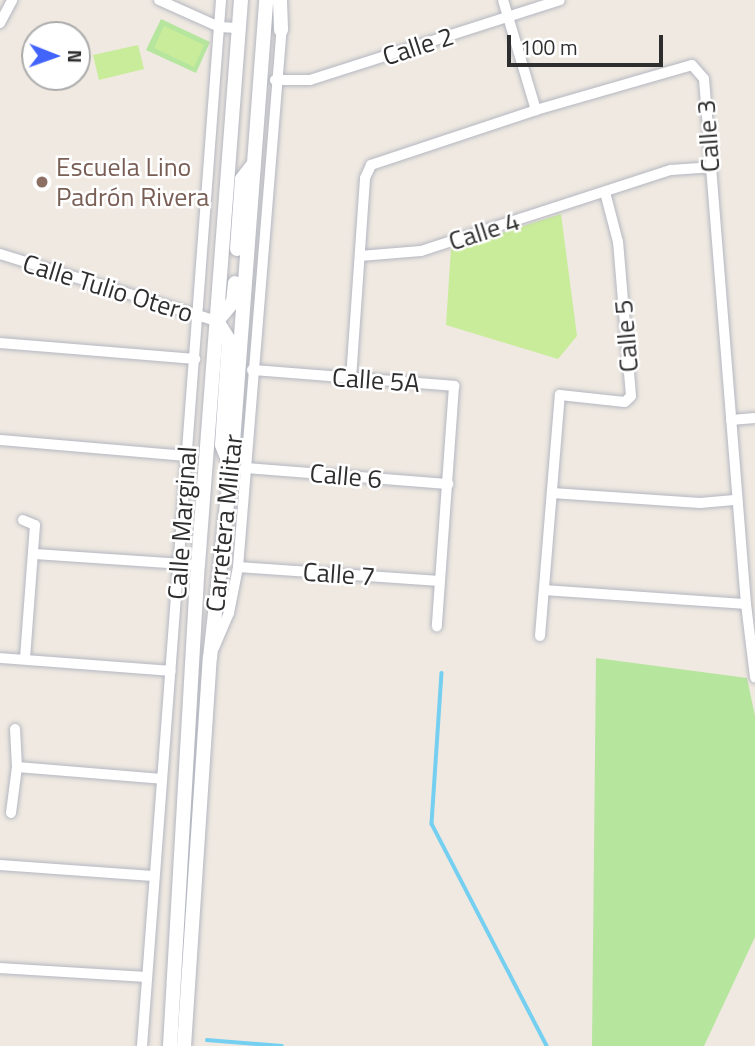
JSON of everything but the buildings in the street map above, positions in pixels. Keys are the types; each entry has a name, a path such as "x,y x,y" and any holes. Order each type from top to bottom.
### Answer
{"main road":[{"name":"Carretera Militar","path":"170,1046 185,832 198,565 240,0"},
{"name":"Carretera Militar","path":"184,1046 210,658 238,469 253,164 265,0"},
{"path":"280,0 281,30"},
{"path":"238,469 222,445 229,340 217,321 233,302 242,179 253,164"}],"street":[{"path":"0,23 12,0"},
{"path":"159,0 219,27 239,28"},
{"name":"Calle Marginal","path":"142,1046 221,0"},
{"name":"Calle Marginal","path":"210,658 229,613 238,567 238,469 252,370 275,80 285,0"},
{"path":"502,0 536,110"},
{"name":"Calle 2","path":"275,80 310,80 560,0"},
{"name":"Calle 3","path":"351,379 365,178 371,165 536,110 692,65 704,79 737,500 755,677"},
{"name":"Calle 4","path":"360,256 421,251 671,170 710,167"},
{"name":"Calle 5","path":"552,493 560,395 625,402 631,396 618,242 605,192"},
{"name":"Calle Tulio Otero","path":"0,254 217,321"},
{"path":"0,343 195,359"},
{"name":"Calle 5A","path":"252,370 454,386 448,484"},
{"path":"731,421 755,418"},
{"path":"0,440 187,456"},
{"name":"Calle 6","path":"238,469 448,484"},
{"path":"437,626 448,484"},
{"path":"540,636 552,493 701,503 737,500"},
{"path":"23,520 35,525 35,554 25,659"},
{"path":"35,554 198,565"},
{"name":"Calle 7","path":"238,567 440,581"},
{"path":"545,590 746,604"},
{"path":"0,658 171,671"},
{"path":"11,813 17,767 15,729"},
{"path":"17,767 162,779"},
{"path":"0,865 153,876"},
{"path":"0,968 146,977"}],"green space":[{"path":"161,19 210,42 196,73 146,50"},
{"path":"164,26 204,45 194,67 154,48"},
{"path":"138,45 144,69 99,80 93,55"},
{"path":"561,214 577,336 558,359 446,325 451,249"},
{"path":"596,658 747,678 755,716 755,937 704,1046 592,1046"}],"waterway":[{"path":"442,673 432,824 547,1046"},
{"path":"207,1040 282,1046"}],"place":[{"name":"Escuela Lino Padrón Rivera","path":"42,182"}]}
